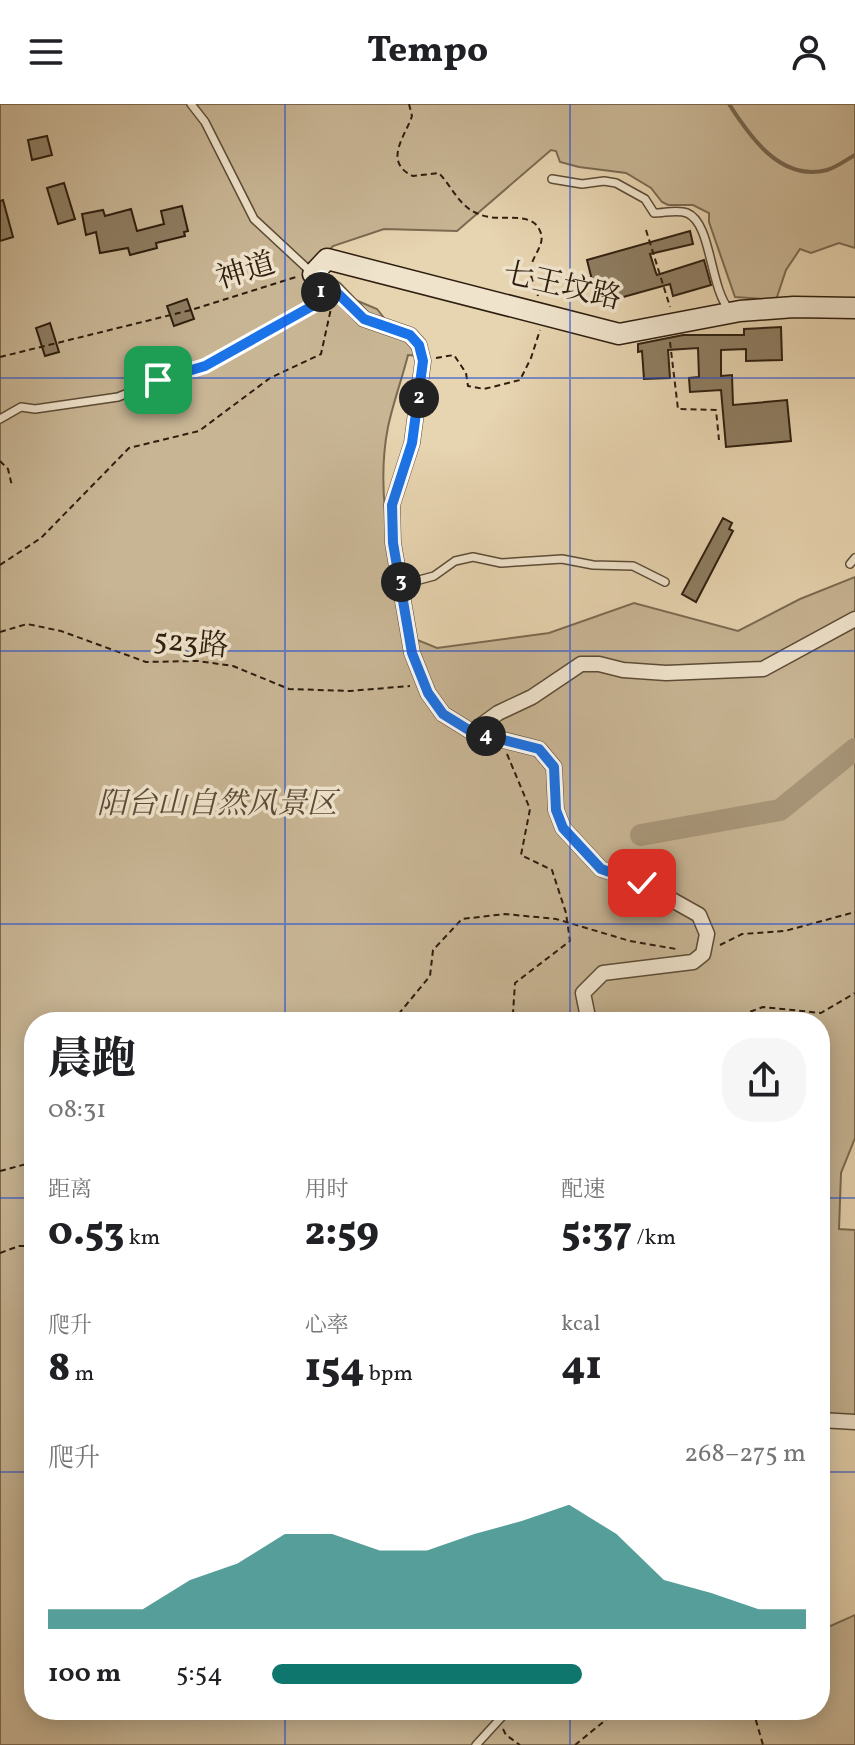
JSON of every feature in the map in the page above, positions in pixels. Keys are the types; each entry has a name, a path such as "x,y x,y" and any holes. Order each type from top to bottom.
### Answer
{"street":[{"name":"七王坟路","path":"317,276 327,259 619,334 731,313 794,307 855,308"},
{"path":"317,276 335,289 364,319 410,335 419,345 423,361 412,443 392,505 393,543 412,653 428,693 443,714 472,732 539,749 554,767 556,810 563,828 601,869 642,883 699,915 707,934 703,954 693,962 603,973 583,993 587,1012"},
{"path":"472,732 581,664 666,673 763,669 855,619"},
{"path":"830,1421 855,1422"}],"lane":[{"path":"0,419 21,407 35,409 118,397 182,371 205,366 314,305 321,294 317,276 254,219 205,122 191,104"},
{"path":"552,179 582,184 616,183 645,199 654,213 681,211 690,214 703,227 707,254 723,301 731,313"},
{"path":"400,576 412,582 434,576 455,561 473,557 501,563 562,559 593,565 633,566 665,582"},
{"path":"476,1745 498,1721"}],"path":[{"path":"409,104 412,116 398,144 398,156 407,173 413,176 439,173 460,203 470,211 489,217 525,219 536,224 542,233 531,275 543,316 531,358 520,380 484,389 468,386 466,373 454,355 423,361"},
{"path":"646,230 671,325 678,409 716,410 719,440"},
{"name":"神道","path":"0,357 317,276"},
{"path":"0,565 41,538 129,448 199,431 270,378 321,354 335,289"},
{"path":"0,461 8,469 12,486"},
{"name":"523路","path":"0,632 27,624 61,631 146,662 198,661 233,666 289,689 350,691 410,686 428,693"},
{"path":"502,741 530,809 521,855 552,870 570,941 515,983 513,1012"},
{"path":"400,1012 430,976 433,950 462,919 505,914 556,919 630,941 703,954 742,934 785,931 855,912"},
{"path":"823,1012 855,993"},
{"path":"749,1012 763,1007 811,1012"},
{"path":"0,1171 24,1165"},
{"path":"0,1253 24,1246"},
{"path":"575,1745 606,1720"},
{"path":"756,1720 763,1745"},
{"path":"498,1721 506,1735 520,1745"}],"green space":[{"name":"阳台山自然风景区","path":"0,104 855,104 855,248 839,243 811,253 800,249 786,270 776,300 735,297 709,222 709,213 693,205 668,205 651,188 626,173 560,162 556,151 551,150 457,231 384,229 333,246 308,272 346,296 377,309 392,328 405,335 420,356 408,355 388,427 383,480 388,533 410,637 437,648 549,633 634,603 738,631 800,599 855,577 855,1138 841,1173 839,1229 855,1230 855,1416 830,1417 830,1012 24,1012 24,1720 830,1720 830,1626 855,1615 855,1745 0,1745"}],"building":[{"path":"47,136 52,155 32,160 28,140"},
{"path":"64,183 75,219 58,224 47,188"},
{"path":"3,200 13,237 0,241 0,201"},
{"path":"182,206 188,231 184,232 185,236 156,243 157,248 130,255 128,248 100,253 96,232 86,235 82,214 103,210 105,216 131,209 137,231 164,224 161,211"},
{"path":"690,231 693,244 650,254 656,273 704,260 711,285 673,296 670,284 598,304 587,260"},
{"path":"187,299 194,319 174,326 167,306"},
{"path":"50,323 59,352 45,356 36,328"},
{"path":"781,327 782,360 746,361 746,349 721,350 721,376 732,375 733,405 787,400 791,441 726,447 721,390 690,392 689,378 699,377 698,348 668,350 670,378 644,379 642,351 638,352 638,344 683,335 744,335 744,329"},
{"path":"723,518 732,523 729,529 733,531 696,602 682,594"}],"waterway":[{"path":"729,104 757,143 781,163 795,169 810,172 827,170 855,155"},
{"path":"641,835 780,810 855,749"}],"route":[{"path":"158,380 205,366 314,305 321,294 322,278 364,319 410,335 419,345 423,361 412,443 392,505 393,543 412,653 428,693 443,714 472,732 539,749 554,767 556,810 563,828 601,869 642,883"}]}
